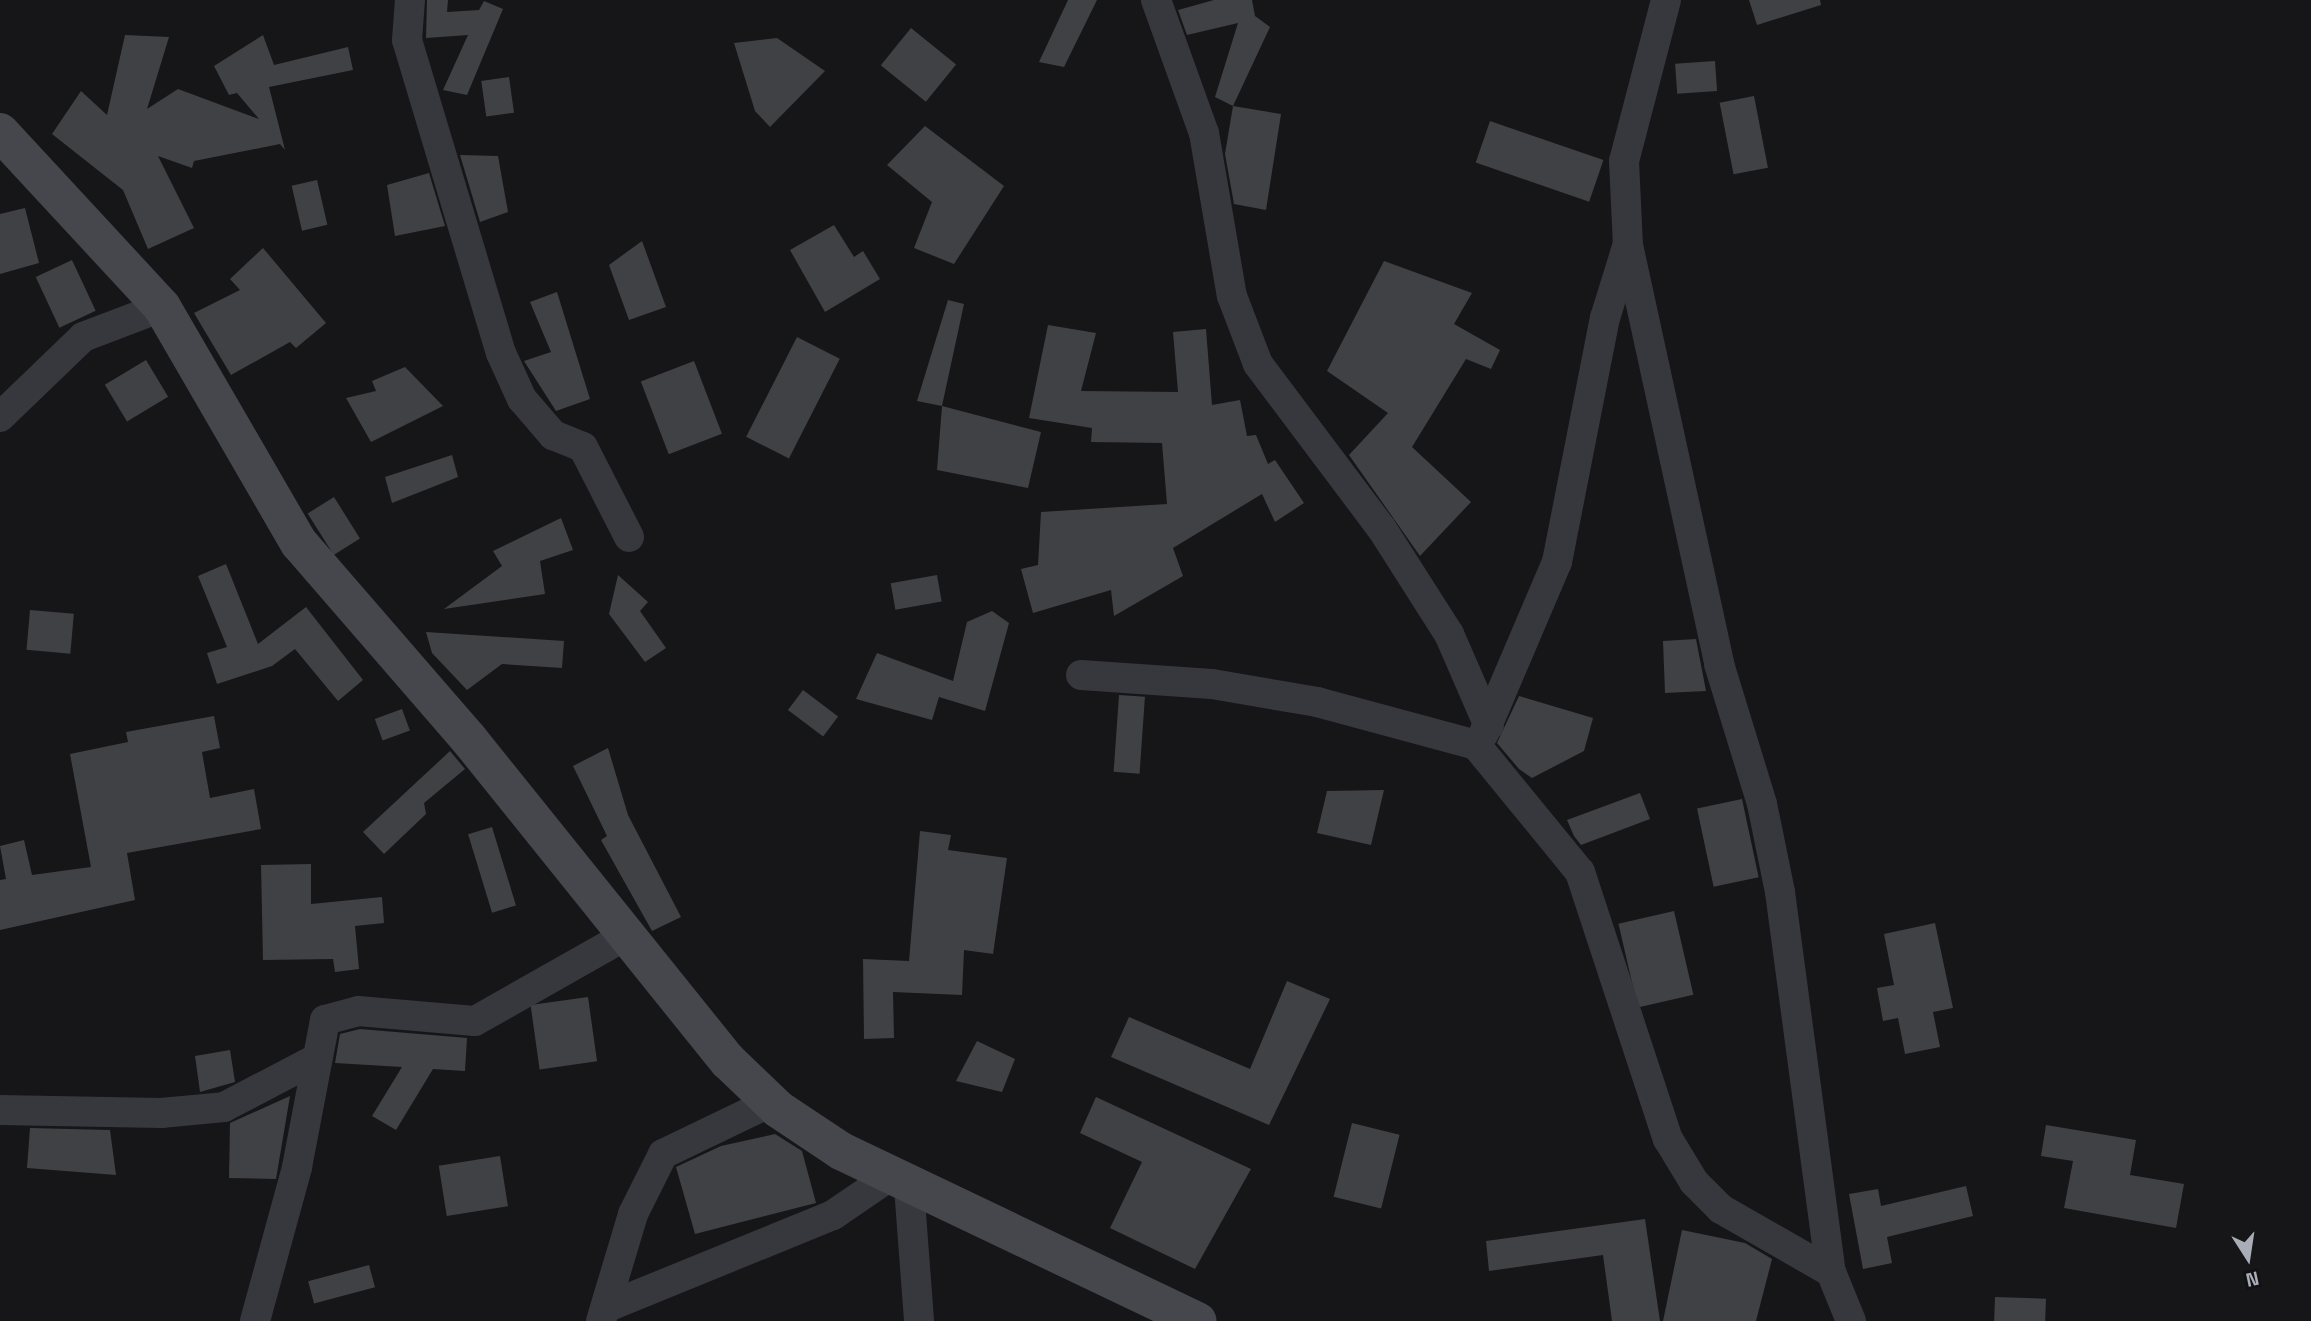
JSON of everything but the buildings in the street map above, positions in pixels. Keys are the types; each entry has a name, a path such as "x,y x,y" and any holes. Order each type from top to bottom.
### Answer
{"street":[{"path":"410,0 407,40 501,353 522,399 553,435 583,447 629,537"},
{"path":"1156,0 1204,133 1232,296 1258,364 1382,529 1448,634 1483,736 1580,873 1668,1139 1694,1182 1764,1237 1832,1272"},
{"path":"1666,0 1624,161 1628,245 1719,664 1762,804 1780,892 1832,1272 1851,1321"},
{"path":"0,132 162,307 299,543 468,738 694,1022 771,1102 900,1182 1160,1312 1198,1321"},
{"path":"1483,736 1558,562 1605,318 1628,245"},
{"path":"0,416 83,337 162,307"},
{"path":"1081,675 1212,684 1317,702 1483,736"},
{"path":"255,1321 297,1167 313,1060 325,1020 340,1011 475,1021 625,936"},
{"path":"0,1110 161,1113 224,1107 313,1060"},
{"path":"603,1315 632,1214 663,1154 771,1102"},
{"path":"603,1315 833,1215 900,1182"},
{"path":"900,1182 919,1321"}]}
